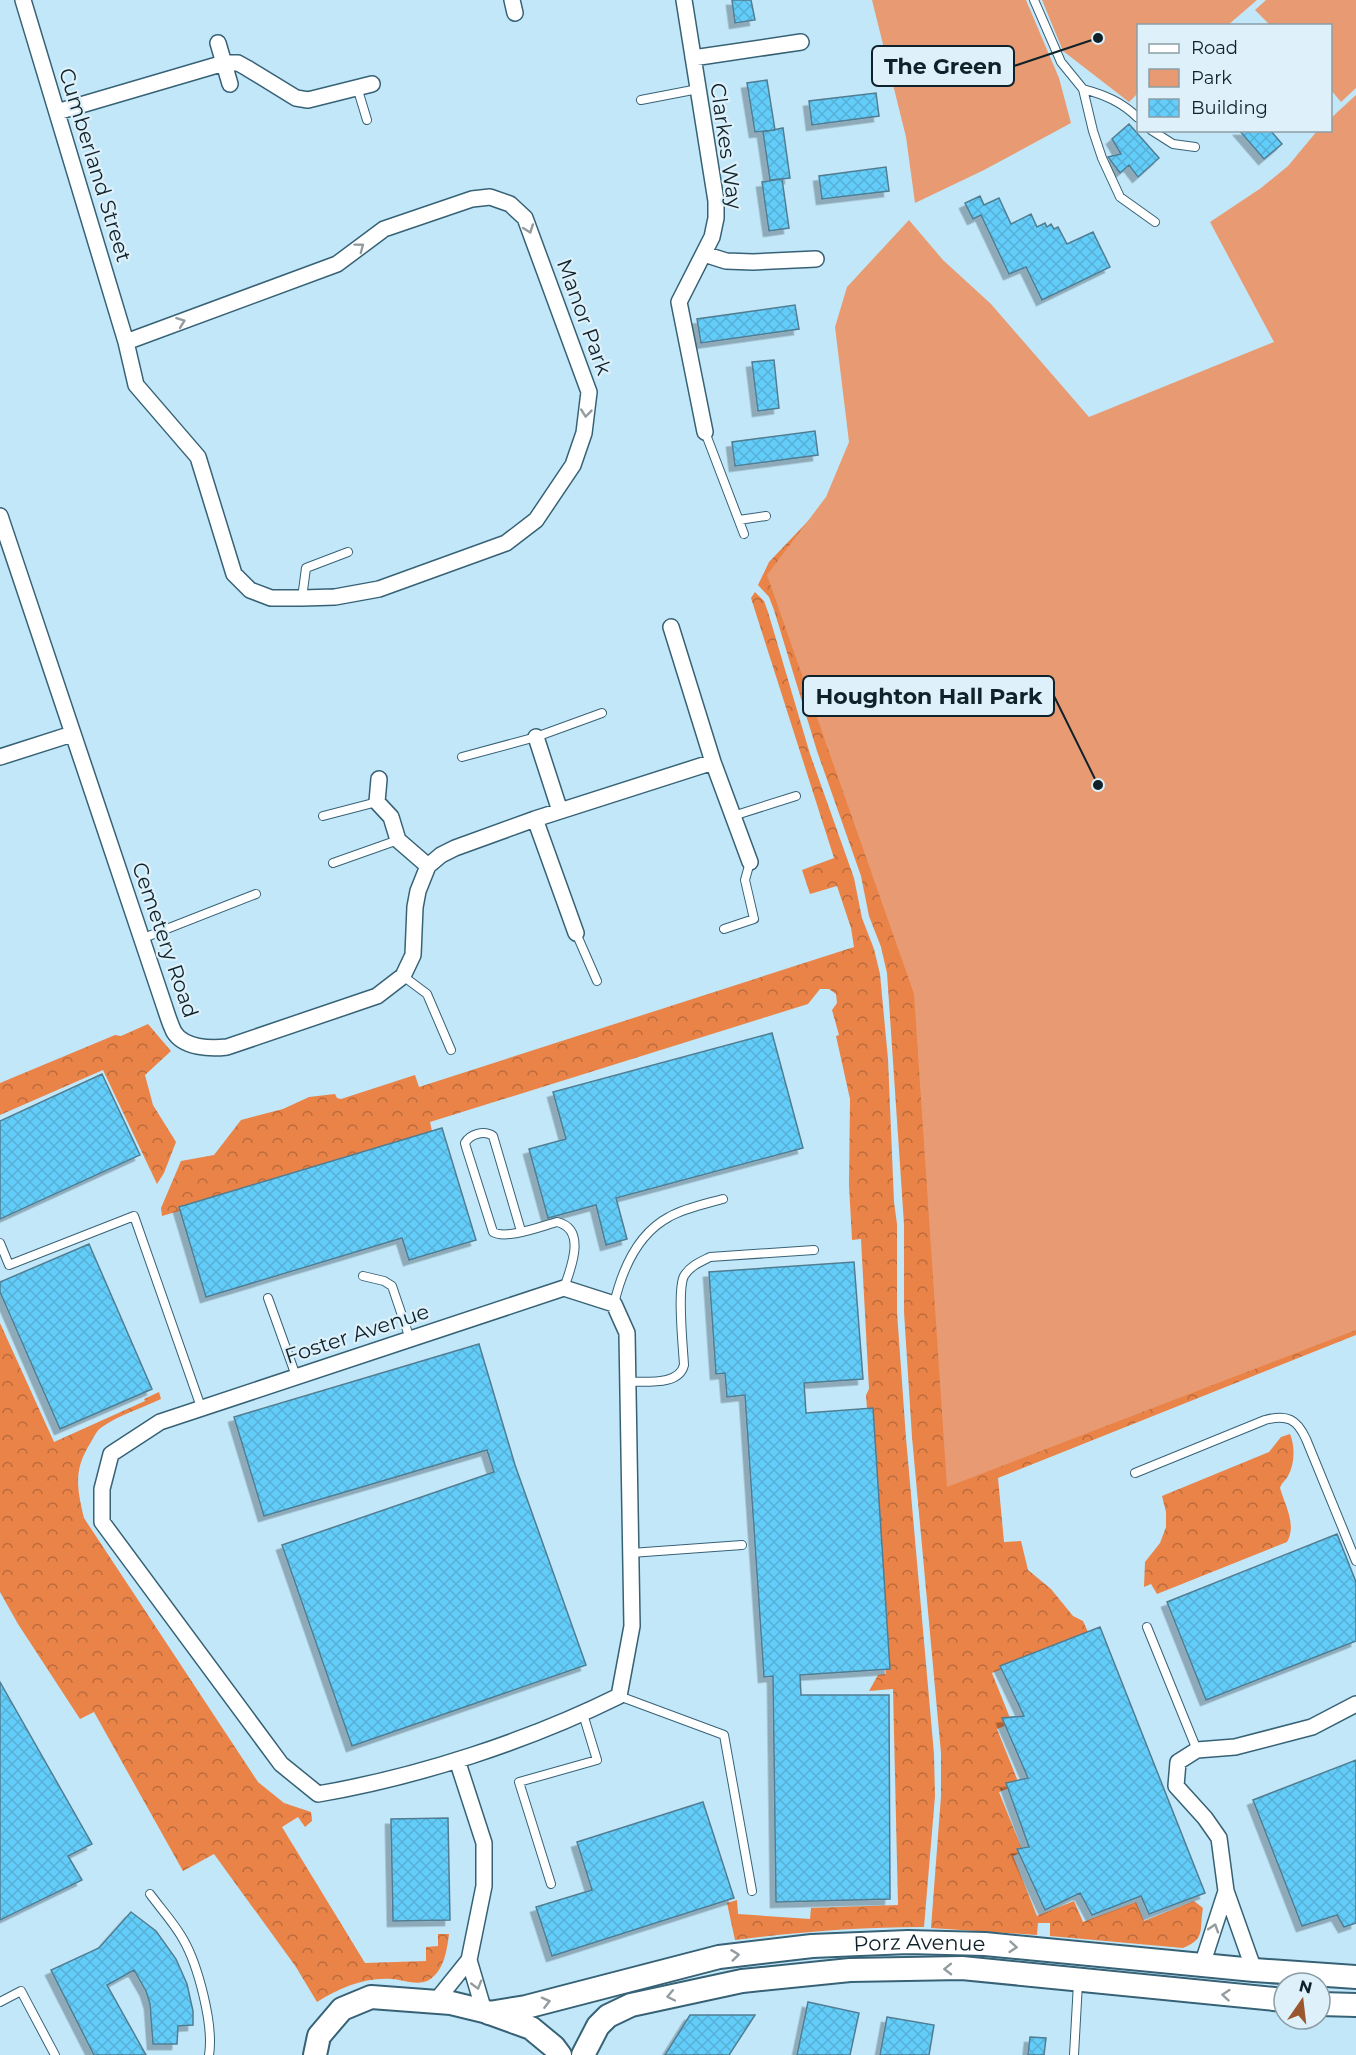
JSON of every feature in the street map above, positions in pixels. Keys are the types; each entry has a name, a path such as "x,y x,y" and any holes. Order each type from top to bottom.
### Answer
{"main road":[{"name":"Porz Avenue","path":"486,2012 526,2007 719,1957 812,1946 908,1942 985,1944 1254,1970 1356,1977"},
{"name":"Porz Avenue","path":"583,2055 598,2026 609,2016 631,2005 742,1981 850,1970 962,1968 1272,1999"},
{"path":"315,2055 319,2037 342,2009 371,1996 436,2001 486,2012 531,2028 560,2055"},
{"path":"1332,2004 1356,2005"}],"street":[{"name":"Cumberland Street","path":"23,0 126,342"},
{"name":"Clarkes Way","path":"684,0 716,201 716,218 712,237 679,302 705,432"},
{"path":"693,58 801,42"},
{"path":"218,43 230,84"},
{"path":"57,112 224,63 238,63 296,98 308,100 372,84"},
{"name":"Manor Park","path":"490,197 510,204 525,218 589,392 584,433 573,465 537,520 506,543 380,589 335,597 271,598 250,590 234,573 198,457 136,385 126,342 337,264 384,229 472,199 490,197"},
{"path":"704,254 726,261 816,259"},
{"name":"Cemetery Road","path":"0,516 141,939 175,1034 194,1045 210,1048 227,1047 377,996 403,976"},
{"path":"671,627 713,762 750,861"},
{"path":"0,757 72,734"},
{"path":"536,738 560,811"},
{"path":"403,976 413,955 418,891 429,866 441,855 535,819 713,762"},
{"path":"378,779 377,802 391,817 398,840 429,866"},
{"path":"535,819 576,933"},
{"path":"564,1288 614,1304 627,1333 633,1626 619,1696"},
{"name":"Foster Avenue","path":"564,1288 160,1422 111,1454 102,1489 102,1522 281,1764 318,1794 357,1787 457,1760 583,1714 619,1696"},
{"path":"1254,1970 1226,1891 1219,1838 1205,1818 1176,1786 1178,1762 1197,1750 1235,1747 1312,1727 1356,1704"},
{"path":"436,2001 469,1960 484,1886 484,1843 457,1760"},
{"path":"1202,1965 1226,1891"},
{"path":"469,1960 486,2012"}],"lane":[{"path":"1034,0 1060,62 1083,89 1088,116 1102,158 1120,197 1155,222"},
{"path":"357,87 367,120"},
{"path":"1083,89 1108,96 1137,117"},
{"path":"641,100 698,90"},
{"path":"1154,132 1173,144 1194,147"},
{"path":"705,432 744,534"},
{"path":"739,520 766,516"},
{"path":"302,598 306,568 348,552"},
{"path":"462,757 536,738 602,712"},
{"path":"733,816 796,796"},
{"path":"323,816 377,802"},
{"path":"333,863 398,840"},
{"path":"724,929 754,919 745,880 750,861"},
{"path":"141,939 256,894"},
{"path":"576,933 597,981"},
{"path":"403,976 427,994 451,1050"},
{"path":"521,1231 493,1136 486,1133 471,1136 465,1143 493,1232 502,1236 557,1222 565,1224 570,1229 575,1256 564,1288"},
{"path":"614,1304 618,1284 628,1260 638,1244 657,1224 671,1215 723,1198"},
{"path":"0,1244 9,1265 134,1216 201,1407"},
{"path":"628,1382 675,1378 682,1373 684,1365 681,1283 688,1270 695,1264 710,1257 814,1250"},
{"path":"363,1276 384,1281 392,1286 410,1339"},
{"path":"268,1298 296,1376"},
{"path":"1135,1473 1265,1420 1276,1417 1290,1419 1301,1427 1356,1561"},
{"path":"631,1553 742,1545"},
{"path":"1147,1627 1197,1750"},
{"path":"619,1696 724,1735 752,1891"},
{"path":"551,1884 519,1782 597,1760 583,1714"},
{"path":"150,1894 183,1939 195,1965 205,2005 211,2045 209,2055"},
{"path":"1074,2055 1078,1981"},
{"path":"0,2002 21,1991 55,2055"}],"green space":[{"path":"872,0 1026,0 1059,78 1071,123 984,170 915,203 906,137"},
{"path":"1042,0 1257,0 1229,24 1137,24 1137,94 1129,102 1063,51"},
{"path":"1266,0 1356,0 1356,88 1341,102 1332,91 1332,24 1269,24 1255,10"},
{"path":"1356,95 1356,1330 947,1487 914,994 767,575 826,497 849,442 835,327 847,287 909,220 943,260 991,304 1089,417 1274,342 1210,222 1261,188 1288,166 1316,132 1332,132 1332,117"},
{"path":"830,498 1356,1196 1356,1335 998,1478 1004,1542 1021,1541 1028,1570 1051,1589 1073,1616 1083,1621 1088,1632 1087,1635 992,1673 1012,1723 997,1729 1019,1784 999,1792 1023,1852 1013,1856 1037,1916 1074,1901 1083,1922 1136,1902 1144,1921 1194,1901 1203,1908 1200,1933 1195,1941 1183,1948 1050,1936 1050,1923 1038,1923 1037,1935 931,1928 941,1796 941,1753 912,1437 904,1312 904,1224 887,973 881,947 869,916 861,876 817,751 774,610 769,597 758,585 769,562"},
{"path":"755,592 764,601 768,612 810,754 854,878 862,918 874,949 880,974 888,1059 897,1224 897,1312 934,1754 935,1796 924,1927 829,1931 735,1940 727,1903 737,1900 738,1914 810,1919 811,1908 898,1905 893,1689 869,1691 878,1675 886,1674 866,1395 869,1389 861,1239 852,1240 849,1185 850,1099 836,1036 839,1035 832,1010 837,1003 836,994 829,989 820,989 808,1004 430,1122 433,1136 162,1216 161,1208 181,1161 214,1155 241,1120 283,1109 309,1097 335,1094 341,1099 415,1075 419,1087 854,947 851,928 837,886 810,894 802,870 834,858 751,598"},
{"path":"148,1024 171,1051 145,1075 153,1105 176,1142 164,1173 157,1184 103,1070 0,1115 0,1083 115,1035 121,1036"},
{"path":"0,1323 54,1442 145,1401 144,1399 159,1392 161,1399 116,1419 95,1434 81,1461 79,1470 78,1488 84,1518 258,1782 284,1803 311,1812 312,1821 305,1827 298,1817 282,1827 365,1963 426,1961 426,1947 438,1946 438,1934 449,1934 441,1966 429,1980 416,1983 392,1979 372,1980 343,1988 317,2002 296,1967 214,1854 183,1871 94,1712 80,1719 18,1624 0,1592"},
{"path":"1290,1434 1293,1461 1288,1476 1280,1488 1291,1529 1287,1542 1157,1594 1151,1584 1144,1587 1145,1562 1160,1543 1166,1527 1166,1512 1162,1496 1269,1452 1281,1437"}],"building":[{"path":"732,0 751,0 755,20 735,23"},
{"path":"767,80 775,130 755,132 747,83"},
{"path":"876,93 879,116 812,125 809,101"},
{"path":"1129,124 1159,158 1138,177 1129,165 1120,173 1108,157 1121,154 1112,139"},
{"path":"783,128 790,178 770,180 763,132"},
{"path":"1241,132 1272,132 1282,144 1264,159"},
{"path":"886,167 889,191 822,199 819,176"},
{"path":"782,179 789,228 769,231 762,182"},
{"path":"980,196 984,205 999,198 1011,224 1031,214 1037,227 1045,223 1047,227 1051,224 1054,229 1058,227 1067,244 1093,232 1110,267 1042,300 1026,267 1009,274 981,215 973,219 965,203"},
{"path":"795,305 799,329 701,343 697,319"},
{"path":"774,360 779,408 758,411 752,362"},
{"path":"815,431 818,455 735,466 732,442"},
{"path":"772,1033 803,1148 616,1198 627,1239 606,1245 596,1205 548,1218 529,1149 566,1139 553,1092"},
{"path":"102,1074 140,1155 0,1219 0,1121"},
{"path":"442,1128 476,1240 409,1260 402,1238 206,1297 179,1207"},
{"path":"89,1244 152,1389 60,1429 0,1292 0,1282"},
{"path":"854,1262 863,1379 804,1383 806,1413 873,1408 890,1669 800,1675 801,1695 889,1695 890,1899 776,1902 773,1676 764,1677 745,1395 727,1397 725,1373 716,1374 709,1272"},
{"path":"479,1344 515,1465 586,1665 352,1746 282,1545 494,1472 487,1450 264,1516 234,1417"},
{"path":"1337,1534 1356,1582 1356,1641 1206,1700 1167,1602"},
{"path":"1100,1627 1205,1893 1149,1914 1141,1896 1092,1915 1080,1893 1045,1910 1017,1849 1029,1847 1006,1783 1028,1778 1002,1718 1024,1716 1000,1666"},
{"path":"0,1682 92,1844 68,1856 82,1880 0,1920"},
{"path":"1356,1760 1356,1923 1344,1927 1337,1915 1302,1926 1253,1800"},
{"path":"703,1802 734,1898 552,1956 536,1907 592,1890 577,1842"},
{"path":"448,1818 450,1920 393,1921 391,1819"},
{"path":"131,1912 156,1931 176,1959 187,1984 193,2011 193,2025 178,2026 177,2044 153,2044 150,2004 146,1991 134,1970 107,1985 146,2055 94,2055 51,1970 99,1948"},
{"path":"808,2002 859,2013 850,2055 797,2055"},
{"path":"690,2015 755,2015 729,2055 665,2055"},
{"path":"887,2017 934,2025 929,2055 880,2055"},
{"path":"1030,2037 1046,2038 1044,2055 1028,2055"}],"place":[{"name":"The Green","path":"1098,38"},
{"name":"Houghton Hall Park","path":"1098,785"}]}
